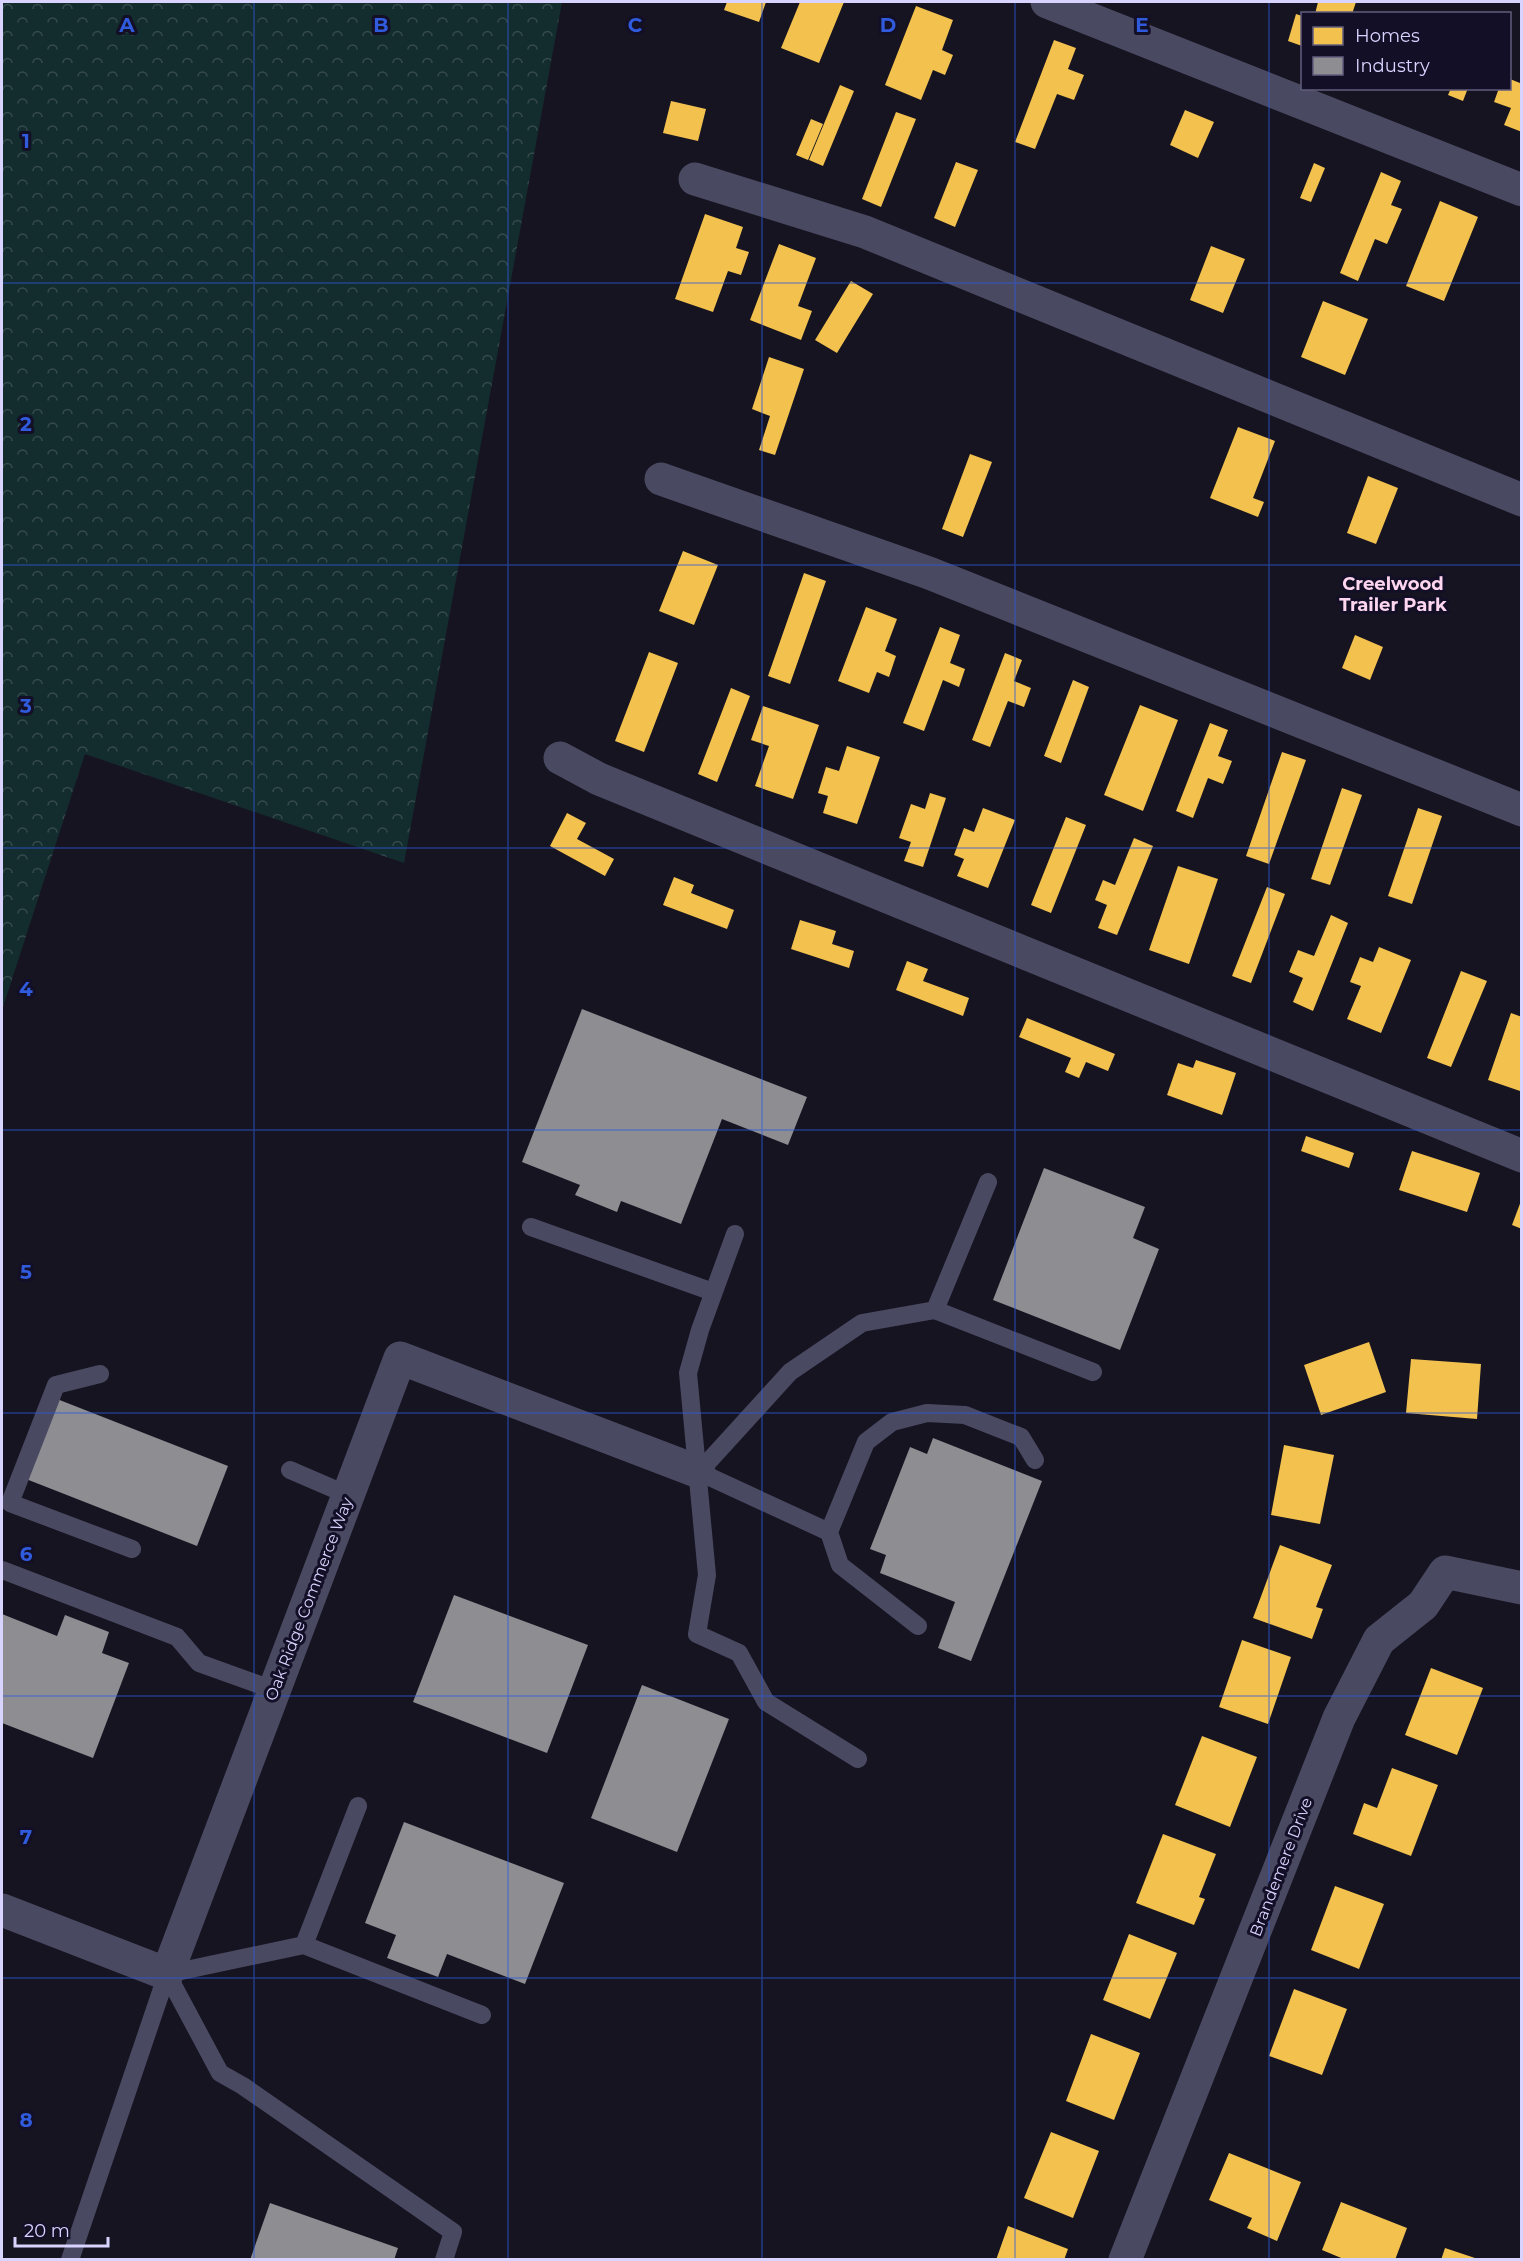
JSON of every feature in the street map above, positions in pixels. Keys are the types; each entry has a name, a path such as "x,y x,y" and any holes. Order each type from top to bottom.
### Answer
{"street":[{"path":"1047,2 1521,190"},
{"path":"695,179 865,232 1521,500"},
{"path":"661,479 929,573 1521,810"},
{"path":"560,758 599,779 1521,1156"},
{"name":"Oak Ridge Commerce Way","path":"167,1974 400,1358 699,1472"},
{"name":"Brandemere Drive","path":"1136,2256 1339,1718 1379,1640 1423,1605 1445,1572 1521,1588"},
{"path":"2,1910 167,1974"}],"lane":[{"path":"935,1310 988,1182"},
{"path":"531,1227 713,1292"},
{"path":"735,1234 700,1330 688,1373 707,1575 697,1634 739,1653 766,1702 858,1759"},
{"path":"699,1472 790,1372 862,1323 935,1310 1093,1372"},
{"path":"100,1374 56,1385 10,1503 132,1549"},
{"path":"918,1626 840,1565 829,1532 866,1442 892,1422 927,1413 965,1415 1021,1437 1035,1460"},
{"path":"290,1470 348,1495"},
{"path":"699,1472 829,1532"},
{"path":"2,1570 177,1637 199,1664 274,1690"},
{"path":"304,1945 358,1806"},
{"path":"167,1974 304,1945 482,2015"},
{"path":"70,2259 167,1974"},
{"path":"167,1974 220,2073 243,2086 453,2232 444,2259"}],"green space":[{"path":"2,2 562,2 404,863 85,754 2,1010"}],"building: Homes":[{"path":"727,2 766,2 759,22 724,10"},
{"path":"800,2 844,2 819,63 781,48"},
{"path":"1318,2 1356,2 1353,12 1316,12"},
{"path":"916,6 953,20 942,50 953,55 945,75 933,70 921,100 885,85"},
{"path":"1296,14 1301,16 1301,46 1288,41"},
{"path":"1054,40 1076,48 1068,69 1084,75 1074,100 1057,94 1035,149 1015,142"},
{"path":"1511,79 1520,83 1522,79 1522,132 1504,125 1511,108 1494,102 1498,90 1511,90"},
{"path":"840,85 854,91 823,166 809,160"},
{"path":"1450,90 1467,90 1463,101 1448,95"},
{"path":"671,101 706,109 698,141 663,133"},
{"path":"1185,110 1214,122 1198,158 1170,145"},
{"path":"896,112 916,119 881,207 862,199"},
{"path":"811,119 823,124 808,160 796,155"},
{"path":"956,162 978,170 955,227 934,218"},
{"path":"1314,163 1325,168 1311,202 1300,198"},
{"path":"1381,172 1401,181 1391,205 1402,209 1387,244 1375,239 1358,281 1340,273"},
{"path":"1440,201 1478,217 1444,301 1406,286"},
{"path":"705,214 743,227 736,248 749,252 741,275 728,271 713,312 675,299"},
{"path":"779,244 816,258 798,306 812,311 801,340 750,320"},
{"path":"1211,246 1245,259 1223,313 1190,300"},
{"path":"851,281 873,294 837,353 815,340"},
{"path":"1323,301 1368,319 1345,375 1301,357"},
{"path":"769,357 804,369 775,455 759,450 770,416 752,409"},
{"path":"1238,427 1275,441 1253,498 1264,502 1258,517 1210,498"},
{"path":"970,454 992,462 963,537 942,529"},
{"path":"1368,476 1398,488 1376,544 1347,533"},
{"path":"683,551 718,565 694,625 659,611"},
{"path":"804,573 826,581 790,684 768,676"},
{"path":"866,607 897,619 885,651 896,656 889,677 877,672 869,693 838,681"},
{"path":"940,627 960,635 950,663 965,669 959,687 943,680 924,731 903,723"},
{"path":"1355,635 1383,647 1370,680 1342,668"},
{"path":"649,652 678,663 644,752 615,741"},
{"path":"1005,653 1022,660 1014,681 1031,688 1024,707 1008,701 990,747 972,740"},
{"path":"1073,680 1089,687 1061,763 1044,756"},
{"path":"731,688 750,696 717,782 698,774"},
{"path":"1140,705 1178,720 1143,811 1104,795"},
{"path":"763,706 819,725 793,799 755,786 769,746 751,740"},
{"path":"1210,723 1228,730 1218,756 1232,761 1223,784 1208,778 1193,818 1176,811"},
{"path":"847,746 880,757 857,824 823,813 828,796 818,793 826,767 839,771"},
{"path":"1282,752 1306,760 1269,864 1246,856"},
{"path":"1342,788 1362,795 1330,885 1311,879"},
{"path":"930,793 946,798 923,867 904,861 911,842 899,838 911,804 925,809"},
{"path":"983,808 1015,820 988,888 957,876 964,859 954,855 964,828 974,832"},
{"path":"1418,808 1442,816 1412,904 1388,896"},
{"path":"567,813 586,823 577,839 614,859 605,876 550,846"},
{"path":"1066,817 1086,825 1051,913 1031,905"},
{"path":"1134,838 1153,846 1117,935 1098,928 1107,905 1095,900 1103,880 1115,885"},
{"path":"1178,866 1218,879 1189,964 1149,950"},
{"path":"674,877 694,885 691,893 734,910 727,929 663,905"},
{"path":"1267,887 1285,894 1251,983 1232,976"},
{"path":"1331,915 1348,923 1313,1011 1293,1002 1303,978 1289,972 1298,950 1314,956"},
{"path":"800,920 836,931 832,944 854,951 849,968 791,949"},
{"path":"1379,947 1411,960 1381,1033 1347,1019 1361,986 1350,982 1360,957 1373,962"},
{"path":"907,961 928,969 923,981 969,998 963,1016 896,990"},
{"path":"1461,971 1487,981 1451,1067 1427,1058"},
{"path":"1511,1013 1522,1017 1520,1091 1488,1080"},
{"path":"1027,1018 1115,1054 1108,1071 1086,1062 1079,1078 1065,1072 1071,1058 1019,1037"},
{"path":"1196,1060 1236,1073 1222,1115 1167,1095 1178,1063 1193,1068"},
{"path":"1306,1136 1354,1153 1349,1168 1301,1151"},
{"path":"1412,1151 1480,1173 1467,1212 1399,1190"},
{"path":"1522,1201 1522,1229 1512,1225"},
{"path":"1369,1342 1386,1392 1321,1415 1304,1365"},
{"path":"1411,1359 1481,1364 1477,1419 1406,1413"},
{"path":"1284,1445 1334,1455 1320,1524 1271,1515"},
{"path":"1280,1545 1332,1565 1316,1607 1323,1609 1312,1639 1253,1618"},
{"path":"1242,1640 1291,1657 1268,1724 1219,1707"},
{"path":"1431,1668 1483,1688 1457,1755 1405,1735"},
{"path":"1202,1736 1257,1757 1230,1827 1175,1805"},
{"path":"1392,1768 1438,1785 1411,1856 1353,1834 1364,1803 1377,1808"},
{"path":"1163,1834 1216,1854 1199,1897 1205,1899 1194,1925 1136,1903"},
{"path":"1335,1886 1384,1904 1359,1969 1311,1950"},
{"path":"1129,1934 1177,1953 1150,2019 1103,2000"},
{"path":"1294,1989 1347,2009 1322,2075 1269,2056"},
{"path":"1091,2034 1140,2053 1114,2120 1066,2101"},
{"path":"1051,2132 1099,2151 1073,2218 1024,2198"},
{"path":"1229,2153 1301,2182 1277,2241 1247,2228 1252,2218 1209,2200"},
{"path":"1341,2202 1407,2228 1395,2260 1346,2260 1322,2250"},
{"path":"1008,2226 1068,2249 1064,2260 996,2260"},
{"path":"1445,2248 1478,2259 1478,2260 1441,2260"}],"building: Industry":[{"path":"582,1009 807,1097 788,1145 722,1119 681,1224 621,1201 617,1212 575,1195 580,1185 522,1162"},
{"path":"1044,1168 1145,1207 1133,1238 1159,1249 1120,1350 993,1300"},
{"path":"57,1399 228,1466 197,1546 26,1479"},
{"path":"933,1438 1042,1481 971,1661 938,1648 955,1602 880,1573 886,1555 870,1549 910,1447 927,1454"},
{"path":"454,1595 588,1645 547,1753 413,1702"},
{"path":"2,1614 57,1636 65,1615 109,1632 102,1653 129,1663 93,1758 2,1723"},
{"path":"642,1685 729,1719 677,1852 591,1818"},
{"path":"404,1822 564,1883 525,1984 447,1954 438,1977 387,1958 396,1935 365,1923"},
{"path":"270,2203 398,2248 394,2260 250,2260"}],"district":[{"name":"Creelwood Trailer Park","path":"1393,594"}]}
